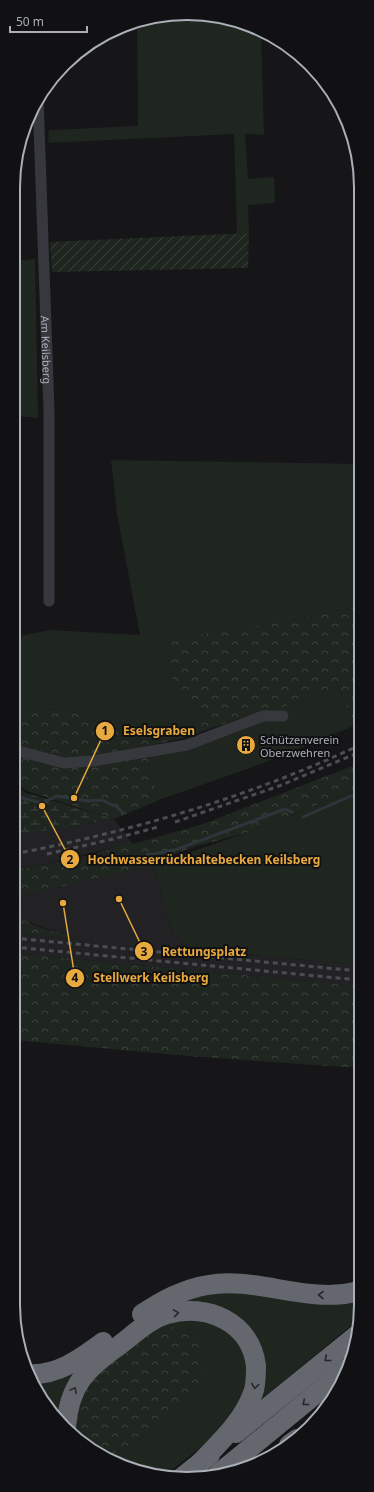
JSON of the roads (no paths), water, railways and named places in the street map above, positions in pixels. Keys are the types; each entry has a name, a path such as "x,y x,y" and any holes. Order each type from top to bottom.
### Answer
{"highway":[{"path":"35,1374 52,1372 67,1366 160,1302 192,1288 209,1284 227,1284 305,1294 334,1295 354,1292"},
{"path":"66,1420 72,1392 82,1376 96,1362 151,1322 167,1314 204,1311 221,1317 248,1339 254,1355 256,1374 254,1392 242,1414 230,1430 200,1463"},
{"path":"189,1472 350,1341"},
{"path":"225,1468 339,1375"}],"street":[{"name":"Am Keilsberg","path":"38,110 49,410 49,601"},
{"path":"20,752 64,764 93,761 186,745 263,716 283,716"}],"waterway":[{"path":"303,817 354,795"},
{"path":"20,798 42,803 57,796 88,801 102,800 117,807 123,813"},
{"path":"147,855 175,850 285,809 292,812"}],"railway":[{"path":"20,853 103,835 190,810 276,781 354,748"},
{"path":"175,822 279,786 354,755"},
{"path":"47,854 158,827"},
{"path":"20,939 354,971"},
{"path":"20,948 354,980"}],"place":[{"name":"Schützenverein Oberzwehren","path":"246,745"},
{"name":"Eselsgraben","path":"74,798"},
{"name":"Hochwasserrückhaltebecken Keilsberg","path":"42,806"},
{"name":"Rettungsplatz","path":"119,899"},
{"name":"Stellwerk Keilsberg","path":"63,903"}]}
